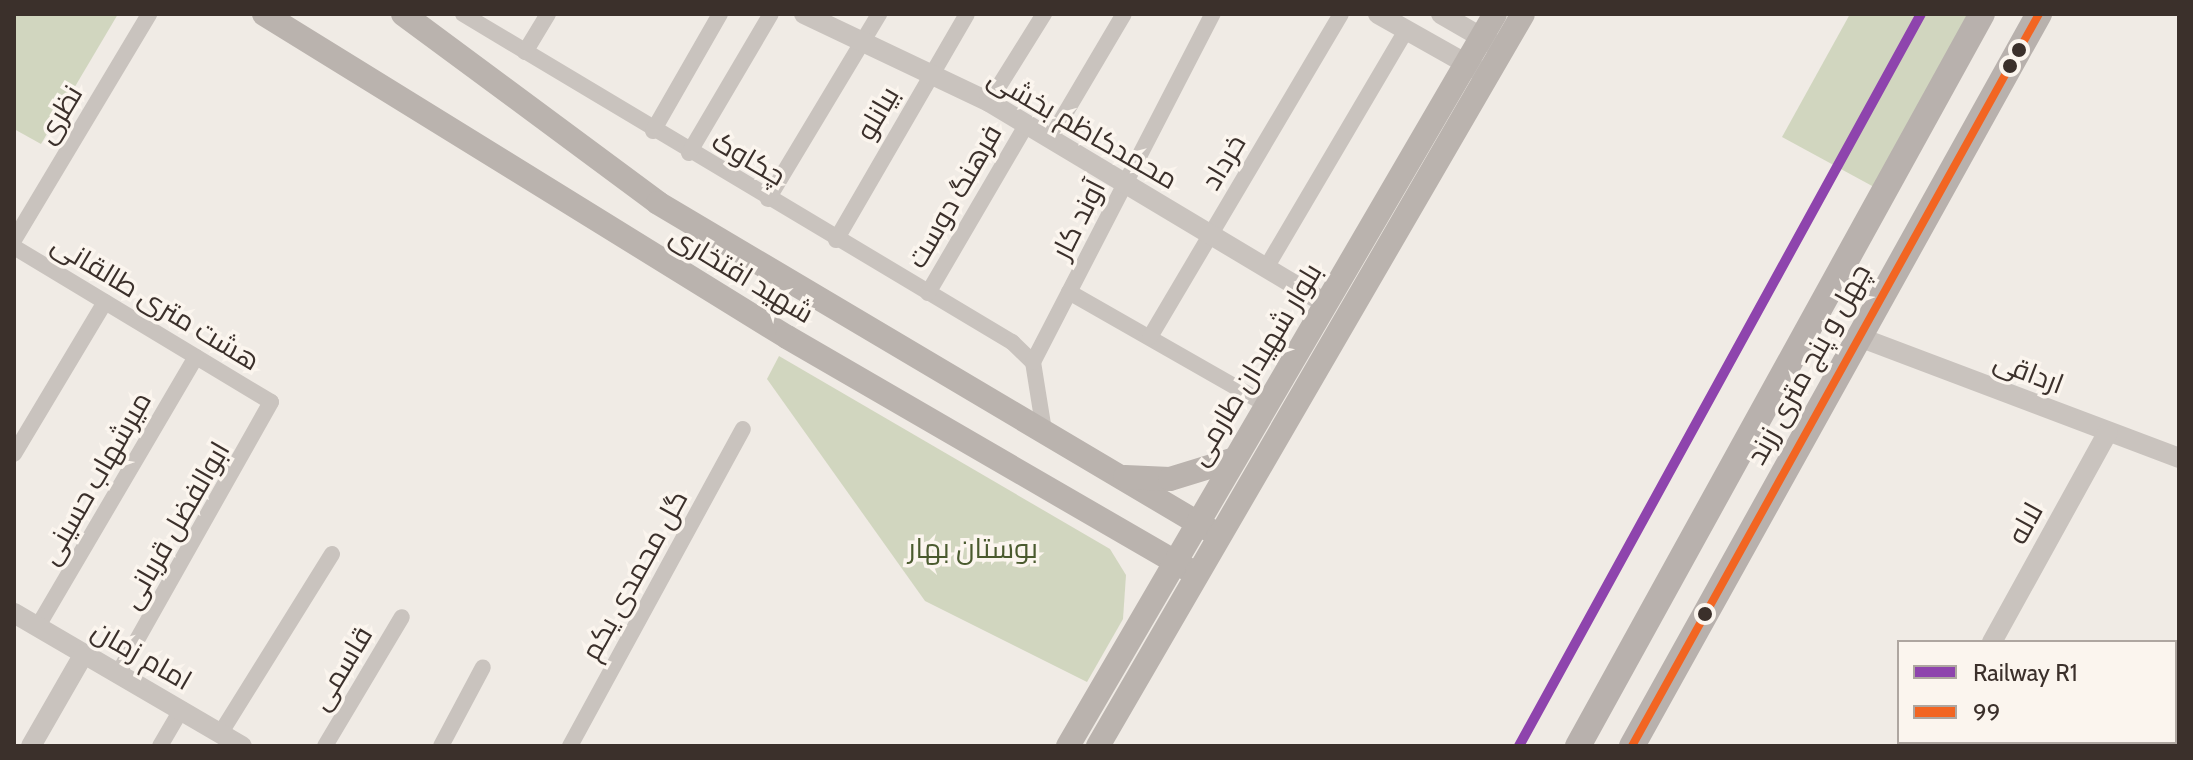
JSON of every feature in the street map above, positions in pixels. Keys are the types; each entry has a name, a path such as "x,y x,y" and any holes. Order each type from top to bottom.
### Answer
{"main road":[{"name":"شهید افتخاری","path":"264,14 787,337 1196,574"},
{"name":"شهید افتخاری","path":"403,14 658,203 1218,535"},
{"name":"بلوار شهیدان طارمی","path":"1492,43 1495,14"},
{"name":"بلوار شهیدان طارمی","path":"1068,746 1195,523 1326,304 1492,43 1523,14"},
{"name":"چهل و پنج متری زرند","path":"1578,746 1982,14"},
{"name":"چهل و پنج متری زرند","path":"1632,746 2039,14"},
{"name":"بلوار شهیدان طارمی","path":"1098,746 1476,69"},
{"path":"1119,476 1170,479 1235,459"}],"street":[{"name":"نظری","path":"14,240 149,14"},
{"name":"چکاوک","path":"463,14 689,153 1012,342 1033,362"},
{"path":"525,52 548,14"},
{"path":"653,131 720,14"},
{"path":"689,153 771,14"},
{"name":"محمدکاظم بخشی","path":"804,14 928,77 989,102 1326,304"},
{"path":"768,199 879,14"},
{"name":"بیانلو","path":"836,240 967,14"},
{"path":"989,102 1044,14"},
{"path":"1050,139 1124,14"},
{"name":"آوند کار","path":"1033,362 1213,14"},
{"name":"خرداد","path":"1150,337 1341,14"},
{"path":"1378,14 1476,69"},
{"path":"1441,14 1492,43"},
{"path":"1266,268 1406,30"},
{"name":"فرهنگ دوست","path":"928,293 1026,125"},
{"name":"هشت متری طالقانی","path":"14,247 271,402"},
{"path":"1069,292 1265,404"},
{"path":"14,454 105,302"},
{"name":"ارداقی","path":"1859,337 2179,458"},
{"name":"میرشهاب حسینی","path":"38,626 196,357"},
{"path":"1033,362 1044,431"},
{"name":"ابوالفضل قربانی","path":"118,674 271,402"},
{"name":"گل محمدی یکم","path":"570,746 743,429"},
{"name":"لاله","path":"1993,640 2108,432"},
{"path":"220,734 332,554"},
{"name":"امام زمان","path":"14,613 242,746"},
{"name":"قاسمی","path":"325,746 402,617"},
{"path":"31,746 84,654"},
{"path":"441,746 483,667"},
{"path":"160,746 181,710"}],"green space":[{"path":"14,14 118,14 41,144 14,129"},
{"path":"1850,14 1969,14 1874,187 1782,137"},
{"name":"بوستان بهار","path":"779,356 1110,549 1126,575 1123,619 1087,682 925,601 767,379"}],"rail line":[{"name":"R1","path":"1519,746 1921,14"}],"transit line":[{"name":"99","path":"1632,746 2039,14"}]}
